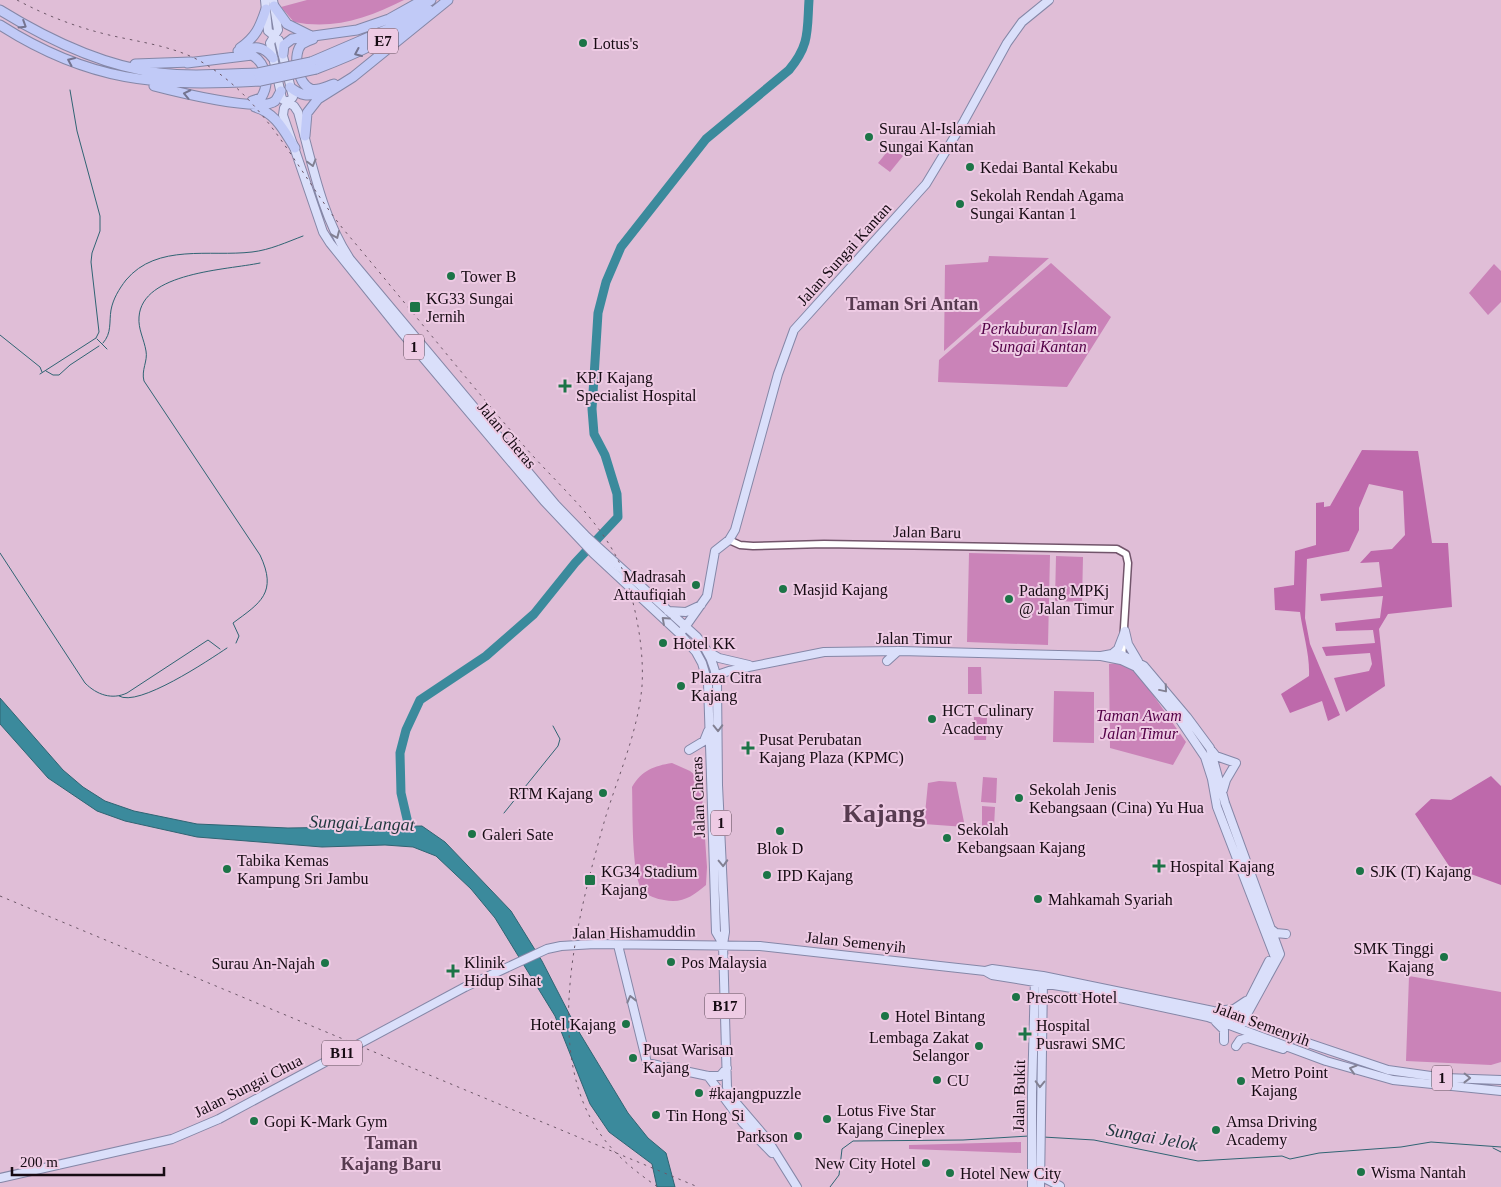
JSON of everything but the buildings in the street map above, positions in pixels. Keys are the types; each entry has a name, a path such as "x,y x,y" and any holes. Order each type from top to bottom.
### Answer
{"highway":[{"path":"283,54 284,45 288,41 357,30 389,19 423,0"},
{"name":"E7","path":"313,65 388,29 431,0"},
{"name":"E7","path":"0,25 21,38 83,67 118,76 182,84 259,77 355,54 392,36 444,0"},
{"path":"290,87 303,95 311,96 331,89 352,77 448,0"},
{"path":"236,51 252,40 258,31 269,4 287,24 312,36"},
{"name":"E7","path":"0,10 33,30 114,63 143,70 183,75 259,77"},
{"path":"331,34 302,44 297,51 296,58 302,80 311,88 319,89 352,77"},
{"path":"188,63 260,47 267,50 273,58"},
{"path":"114,63 157,65 188,63 214,61 246,54 252,55 262,63 267,84 261,98 245,102 210,99"},
{"path":"118,76 210,99 266,110 274,117 295,148"},
{"path":"305,136 307,113 311,106 331,89"},
{"path":"243,104 268,104 276,101 281,91"}],"main road":[{"name":"Jalan Sungai Kantan","path":"682,630 705,600 710,590 713,556 717,548 729,540 738,523 775,383 794,330 926,184 964,121 1006,43 1022,22 1049,0"},
{"name":"Jalan Cheras","path":"269,4 268,32 279,40 293,97 284,108 283,115 323,232 330,244 507,458 584,539 682,630 707,650 716,673 725,932 723,944"},
{"name":"Jalan Cheras","path":"274,37 270,43 282,99 298,112 328,216 340,244 350,259 584,539"},
{"name":"Jalan Cheras","path":"596,550 668,611 696,652 706,676 716,932 723,944"},
{"path":"668,611 686,612 697,608 705,600"},
{"path":"1112,654 1118,649 1125,632"},
{"path":"1125,632 1128,644 1139,662"},
{"path":"707,650 719,658 755,666"},
{"path":"888,661 898,651"},
{"name":"Jalan Timur","path":"706,676 824,652 898,651 1101,656 1139,662 1187,717 1210,748 1222,792 1269,928 1275,954"},
{"name":"Jalan Timur","path":"1101,656 1112,654 1136,667 1180,720 1205,757 1212,779 1217,807 1266,937 1275,954"},
{"path":"690,750 704,741 709,727"},
{"path":"1210,748 1216,756 1236,763 1226,780 1222,792"},
{"path":"1269,928 1276,934 1286,934"},
{"path":"725,932 730,940 738,944"},
{"path":"1240,1023 1262,973 1267,954 1266,937"},
{"name":"Jalan Semenyih","path":"723,944 738,944 985,971 992,969 1211,1014 1265,1029 1388,1070 1445,1078 1501,1080"},
{"name":"Jalan Hishamuddin","path":"547,949 568,945 723,944"},
{"name":"B17","path":"723,944 729,1092 766,1140 797,1187"},
{"path":"618,945 648,1064 708,1076 720,1076 727,1068"},
{"name":"Jalan Sungai Chua","path":"0,1178 172,1138 219,1118 465,986 547,949"},
{"path":"1262,973 1275,954"},
{"path":"1211,1014 1234,1009 1250,1001 1275,954"},
{"name":"Jalan Semenyih","path":"985,971 992,975 1025,980 1039,979 1078,990 1211,1014"},
{"name":"Jalan Bukit","path":"1032,1187 1036,1144 1039,979"},
{"path":"1025,980 1038,1001 1054,989 1078,990"},
{"path":"1250,1001 1252,1016 1265,1029"},
{"path":"1211,1014 1222,1026 1224,1041"},
{"name":"Jalan Semenyih","path":"1240,1023 1326,1061 1393,1080 1478,1090 1501,1089"},
{"path":"1236,1046 1240,1040 1248,1038 1326,1061"},
{"name":"B17","path":"708,1076 743,1123 778,1158"},
{"name":"Jalan Bukit","path":"1036,1144 1040,1170 1040,1187"},
{"path":"1040,1170 1046,1180 1055,1186"}],"street":[{"name":"Jalan Baru","path":"729,540 740,545 753,546 1113,548 1126,554 1128,568 1125,632"},
{"path":"1122,658 1125,632"}],"green space":[{"path":"307,0 404,0 364,17 350,21 323,24 294,22 281,7"},
{"path":"891,147 903,156 890,172 878,163"},
{"path":"989,256 1049,258 944,351 945,265 988,262"},
{"name":"Perkuburan Islam Sungai Kantan","path":"1051,263 1111,317 1067,387 938,382 939,360"},
{"path":"1494,264 1501,271 1501,302 1488,315 1469,293"},
{"name":"Padang MPKj @ Jalan Timur","path":"969,553 1050,555 1048,645 967,642"},
{"path":"1056,556 1083,557 1082,602 1055,601"},
{"name":"Taman Awam Jalan Timur","path":"1119,663 1137,672 1186,742 1173,765 1110,748 1109,664"},
{"path":"968,667 981,667 982,694 968,694"},
{"path":"1054,691 1094,692 1094,743 1053,742"},
{"path":"974,717 987,717 986,740 974,740"},
{"path":"672,763 690,771 701,780 707,867 706,885 687,898 676,901 653,897 643,891 639,884 636,872 633,825 632,787 640,776 649,770"},
{"path":"983,777 997,778 996,803 981,802"},
{"path":"939,781 956,782 965,827 924,824 928,783"},
{"path":"982,806 995,807 994,827 982,827"},
{"path":"1409,976 1501,992 1501,1062 1491,1065 1406,1061"},
{"path":"1021,1142 1021,1153 909,1149 909,1145"}],"shaded area":[{"path":"1362,450 1418,451 1432,543 1448,543 1452,607 1388,614 1379,629 1385,686 1346,712 1334,678 1369,671 1372,664 1370,653 1326,656 1322,647 1375,643 1373,630 1336,631 1335,623 1380,618 1383,596 1321,601 1320,594 1382,587 1379,562 1360,563 1371,551 1392,549 1405,535 1403,491 1369,484 1359,508 1359,530 1349,551 1307,559 1305,618 1310,644 1340,715 1328,721 1322,701 1290,713 1281,694 1309,676 1309,668 1300,612 1275,610 1274,588 1294,585 1295,551 1316,545 1316,503 1324,502 1324,507 1330,506"},
{"path":"1491,776 1501,786 1501,885 1449,866 1415,814 1431,799 1451,800"}],"water":[{"path":"0,698 63,770 83,787 105,801 134,811 197,824 288,828 422,826 445,842 511,911 542,961 576,1027 628,1113 648,1138 666,1153 675,1187 657,1187 652,1164 609,1132 590,1104 555,1016 495,918 471,889 436,856 413,847 385,845 322,847 197,837 125,821 97,811 48,778 0,724"}],"waterway":[{"name":"Sungai Langat","path":"411,836 401,793 400,753 406,730 420,700 486,656 534,614 575,563 618,517 617,494 605,455 594,434 592,409 598,313 606,282 621,247 706,139 789,70 796,61 801,53 806,37 809,0"},
{"path":"40,374 96,338 99,332 91,262 92,253 100,231 100,216 77,131 70,90"},
{"path":"103,343 109,331 110,314 115,298 126,280 139,268 168,256 259,251 303,236"},
{"path":"236,643 239,636 233,623 258,603 263,596 267,579 265,568 260,555 144,381 143,373 146,355 139,326 139,317 144,302 155,291 170,282 208,271 260,263"},
{"path":"0,335 40,367 42,372"},
{"path":"97,339 107,349"},
{"path":"46,371 53,375 59,375 70,365 99,346"},
{"path":"0,553 85,683 95,691 110,696 127,693 208,640 220,649"},
{"path":"119,696 128,698 157,689 190,672 227,648"},
{"path":"504,813 558,746 560,739 553,726"},
{"name":"Sungai Jelok","path":"830,1187 839,1175 842,1149 853,1141 963,1140 1029,1136"},
{"name":"Sungai Jelok","path":"1043,1137 1094,1140 1198,1161 1282,1156 1290,1159 1319,1153 1401,1147 1431,1142 1501,1147"},
{"name":"Sungai Jelok","path":"1493,1148 1501,1152"}],"railway":[{"path":"17,0 62,21 109,35 167,48 190,56 224,77 244,95 280,138 344,230 502,420 585,512 611,547 629,588 635,611 640,636 642,686 632,737 605,819 576,937 570,980 569,1022 572,1063 583,1101 601,1135 627,1164 658,1187"},
{"path":"0,896 698,1187"}],"place":[{"name":"Lotus's","path":"583,43"},
{"name":"Surau Al-Islamiah Sungai Kantan","path":"869,137"},
{"name":"Kedai Bantal Kekabu","path":"970,167"},
{"name":"Sekolah Rendah Agama Sungai Kantan 1","path":"960,204"},
{"name":"Tower B","path":"451,276"},
{"name":"KG33 Sungai Jernih","path":"415,307"},
{"name":"KPJ Kajang Specialist Hospital","path":"565,386"},
{"name":"Madrasah Attaufiqiah","path":"696,585"},
{"name":"Masjid Kajang","path":"783,589"},
{"name":"Padang MPKj @ Jalan Timur","path":"1009,599"},
{"name":"Hotel KK","path":"663,643"},
{"name":"Plaza Citra Kajang","path":"681,686"},
{"name":"HCT Culinary Academy","path":"932,719"},
{"name":"Pusat Perubatan Kajang Plaza (KPMC)","path":"748,748"},
{"name":"RTM Kajang","path":"603,793"},
{"name":"Sekolah Jenis Kebangsaan (Cina) Yu Hua","path":"1019,798"},
{"name":"Blok D","path":"780,831"},
{"name":"Galeri Sate","path":"472,834"},
{"name":"Sekolah Kebangsaan Kajang","path":"947,838"},
{"name":"Hospital Kajang","path":"1159,866"},
{"name":"Tabika Kemas Kampung Sri Jambu","path":"227,869"},
{"name":"SJK (T) Kajang","path":"1360,871"},
{"name":"IPD Kajang","path":"767,875"},
{"name":"KG34 Stadium Kajang","path":"590,880"},
{"name":"Mahkamah Syariah","path":"1038,899"},
{"name":"SMK Tinggi Kajang","path":"1444,957"},
{"name":"Pos Malaysia","path":"671,962"},
{"name":"Surau An-Najah","path":"325,963"},
{"name":"Klinik Hidup Sihat","path":"453,971"},
{"name":"Prescott Hotel","path":"1016,997"},
{"name":"Hotel Bintang","path":"885,1016"},
{"name":"Hotel Kajang","path":"626,1024"},
{"name":"Hospital Pusrawi SMC","path":"1025,1034"},
{"name":"Lembaga Zakat Selangor","path":"979,1046"},
{"name":"Pusat Warisan Kajang","path":"633,1058"},
{"name":"CU","path":"937,1080"},
{"name":"Metro Point Kajang","path":"1241,1081"},
{"name":"#kajangpuzzle","path":"699,1093"},
{"name":"Tin Hong Si","path":"656,1115"},
{"name":"Lotus Five Star Kajang Cineplex","path":"827,1119"},
{"name":"Gopi K-Mark Gym","path":"254,1121"},
{"name":"Amsa Driving Academy","path":"1216,1130"},
{"name":"Parkson","path":"798,1136"},
{"name":"New City Hotel","path":"926,1163"},
{"name":"Wisma Nantah","path":"1361,1172"},
{"name":"Hotel New City","path":"950,1173"}],"district":[{"name":"Taman Sri Antan","path":"912,304"},
{"name":"Kajang","path":"884,813"},
{"name":"Taman Kajang Baru","path":"391,1153"}]}
